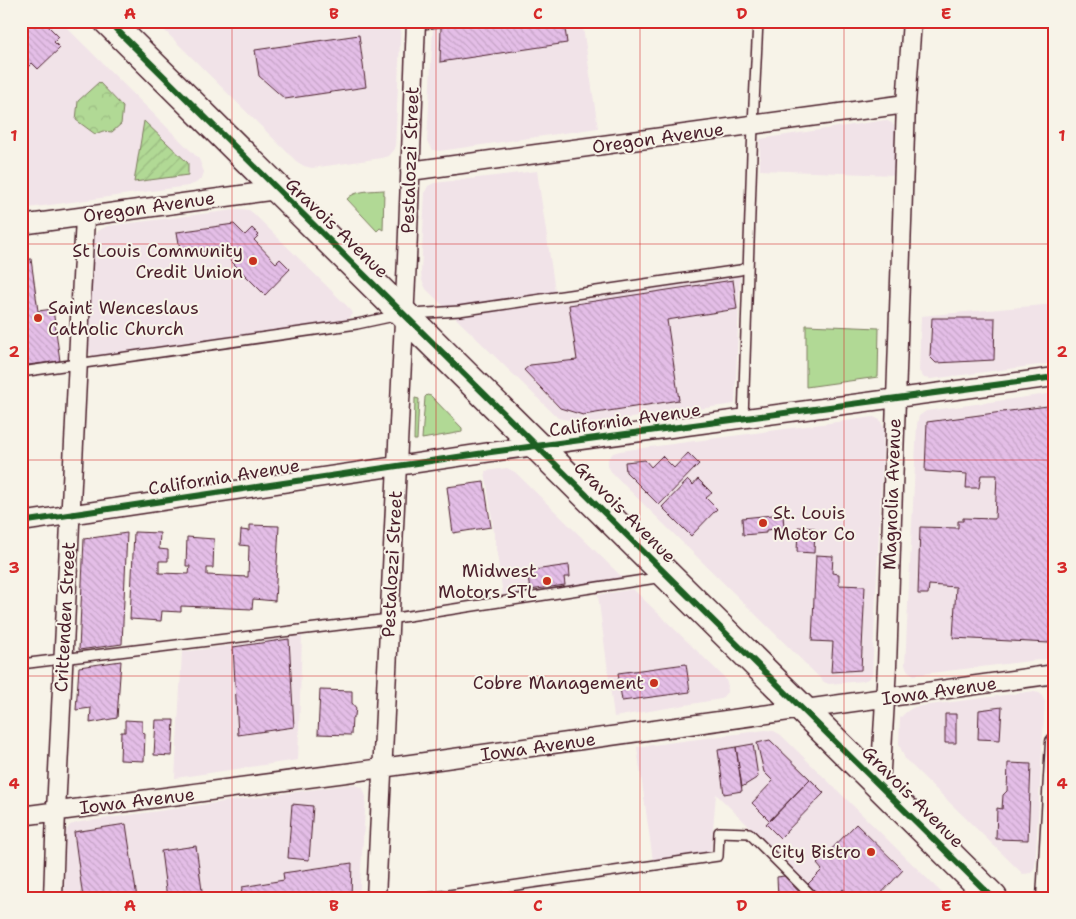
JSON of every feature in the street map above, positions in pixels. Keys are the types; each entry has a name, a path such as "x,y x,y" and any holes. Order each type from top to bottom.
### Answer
{"main road":[{"name":"Gravois Avenue","path":"108,21 993,898"}],"street":[{"name":"Magnolia Avenue","path":"880,786 885,699 906,104 912,21"},
{"name":"Pestalozzi Street","path":"376,898 416,23"},
{"name":"Oregon Avenue","path":"410,171 906,104"},
{"name":"Oregon Avenue","path":"21,225 277,190"},
{"name":"Crittenden Street","path":"53,898 85,217"},
{"name":"California Avenue","path":"21,522 537,446 1055,377"},
{"name":"Iowa Avenue","path":"21,816 885,699 1055,674"},
{"path":"1046,898 1055,742"}],"lane":[{"path":"416,23 444,21"},
{"path":"743,419 752,125 758,21"},
{"path":"21,372 357,324 404,314 459,311 740,270 748,267"},
{"path":"21,664 389,619 669,576"},
{"path":"428,898 718,856 719,832 749,833 814,898"}],"shaded area":[{"path":"21,21 60,21 199,159 204,172 202,178 188,186 21,209"},
{"path":"155,21 401,21 395,149 389,156 382,158 312,168 304,166 296,161"},
{"path":"473,21 582,21 598,128 440,151 433,150 427,142 433,27"},
{"path":"885,120 892,123 896,130 894,175 760,170 760,139"},
{"path":"537,171 557,304 740,275 735,404 586,424 558,418 426,289 421,273 425,192 428,186 434,183"},
{"path":"242,209 253,213 353,314 347,320 93,356 90,354 93,238 98,231 107,226"},
{"path":"1055,304 1055,363 931,379 924,378 919,371 921,316"},
{"path":"1055,393 1055,658 914,675 908,671 905,665 917,424 919,416 926,411"},
{"path":"874,417 880,420 884,428 872,675 863,681 829,684 824,682 612,473 608,466 608,459 613,453 620,451"},
{"path":"507,468 515,472 623,578 503,595 485,471"},
{"path":"633,589 725,678 728,686 727,692 721,699 614,717 598,595"},
{"path":"302,636 298,760 175,778 182,652"},
{"path":"1035,691 1041,694 1045,702 1035,867 1031,873 1023,874 905,759 899,744 900,718 914,707"},
{"path":"766,730 774,731 781,735 947,898 822,898 716,794 711,852 653,861 637,747"},
{"path":"352,784 363,788 366,797 359,898 64,898 66,831 70,825 80,822"}],"green space":[{"path":"99,82 123,107 121,124 112,132 103,131 95,134 76,120 78,101"},
{"path":"144,121 188,163 188,175 134,182"},
{"path":"384,190 383,230 380,228 377,231 347,199 359,192"},
{"path":"806,325 879,328 878,377 806,387"},
{"path":"427,395 431,396 462,428 462,432 422,439 425,397"},
{"path":"415,398 419,399 417,440 414,440"}],"building":[{"path":"21,21 43,21 59,37 54,42 60,48 38,69 32,63 27,68 21,62"},
{"path":"482,21 564,21 567,43 440,62 441,27"},
{"path":"359,35 366,87 285,99 259,76 255,50"},
{"name":"St Louis Community Credit Union","path":"234,224 245,235 252,228 259,235 254,240 276,263 280,259 290,269 265,295 219,249 181,255 177,232"},
{"name":"Saint Wenceslaus Catholic Church","path":"31,259 38,311 53,309 60,361 21,366 21,260"},
{"path":"733,280 737,309 667,320 679,400 583,415 560,408 524,370 530,365 577,360 569,305"},
{"path":"932,318 995,318 994,360 936,363 930,357"},
{"path":"1055,405 1055,553 1049,643 953,638 956,587 929,585 928,594 918,594 920,527 958,528 958,521 963,521 963,518 995,519 997,475 981,475 979,488 966,488 967,474 925,471 927,422"},
{"path":"688,453 699,464 659,505 626,472 625,462 645,460 651,467 662,456 674,468"},
{"path":"698,479 712,493 706,498 717,509 691,536 662,507 688,480 693,485"},
{"path":"484,482 491,527 453,533 447,487"},
{"name":"St. Louis Motor Co","path":"783,514 784,528 766,530 766,533 743,535 742,518"},
{"path":"250,525 279,526 275,601 253,599 252,609 181,606 181,612 162,611 161,621 130,619 134,532 160,533 159,549 168,550 168,561 159,561 159,573 189,574 190,566 186,566 187,537 214,539 213,568 207,568 207,575 248,577 249,546 240,545 241,530 250,531"},
{"path":"798,527 815,528 814,553 797,552"},
{"path":"127,533 122,644 79,650 84,539"},
{"path":"816,555 833,556 832,573 839,574 839,585 865,586 861,670 831,672 833,642 812,641"},
{"name":"Midwest Motors STL","path":"569,565 570,577 564,577 565,585 530,590 527,571"},
{"path":"289,639 294,727 238,735 233,647"},
{"path":"121,661 117,718 90,723 91,708 76,710 79,667"},
{"name":"Cobre Management","path":"686,664 690,692 622,701 618,673"},
{"path":"320,690 352,691 352,703 356,708 355,716 352,718 351,735 318,734"},
{"path":"1002,707 1000,740 978,739 979,710"},
{"path":"945,714 956,714 956,743 945,743"},
{"path":"125,720 142,721 142,732 145,733 144,761 120,760 121,732 125,732"},
{"path":"156,720 174,720 172,756 154,755"},
{"path":"770,740 810,779 770,821 752,803 773,781 764,772 757,743"},
{"path":"753,744 758,777 742,787 736,747"},
{"path":"736,747 742,791 724,794 718,750"},
{"path":"1008,763 1031,764 1028,840 996,839 997,808 1002,809 1003,795 1007,791"},
{"path":"810,779 824,793 780,838 766,824"},
{"path":"292,804 313,806 309,860 288,858"},
{"path":"126,824 137,898 83,898 74,832"},
{"path":"856,824 903,870 877,898 852,898 843,889 834,898 822,898 808,884 822,870 817,864"},
{"path":"196,846 203,898 167,898 161,851"},
{"path":"352,863 351,898 241,898 242,887 284,880 283,873"},
{"path":"784,876 805,898 778,898 777,877"}],"cycle path":[{"path":"108,21 993,898"},
{"path":"21,522 491,452 1055,377"}],"place":[{"name":"St Louis Community Credit Union","path":"253,261"},
{"name":"Saint Wenceslaus Catholic Church","path":"38,318"},
{"name":"St. Louis Motor Co","path":"763,523"},
{"name":"Midwest Motors STL","path":"547,581"},
{"name":"Cobre Management","path":"654,683"},
{"name":"City Bistro","path":"871,852"}]}
